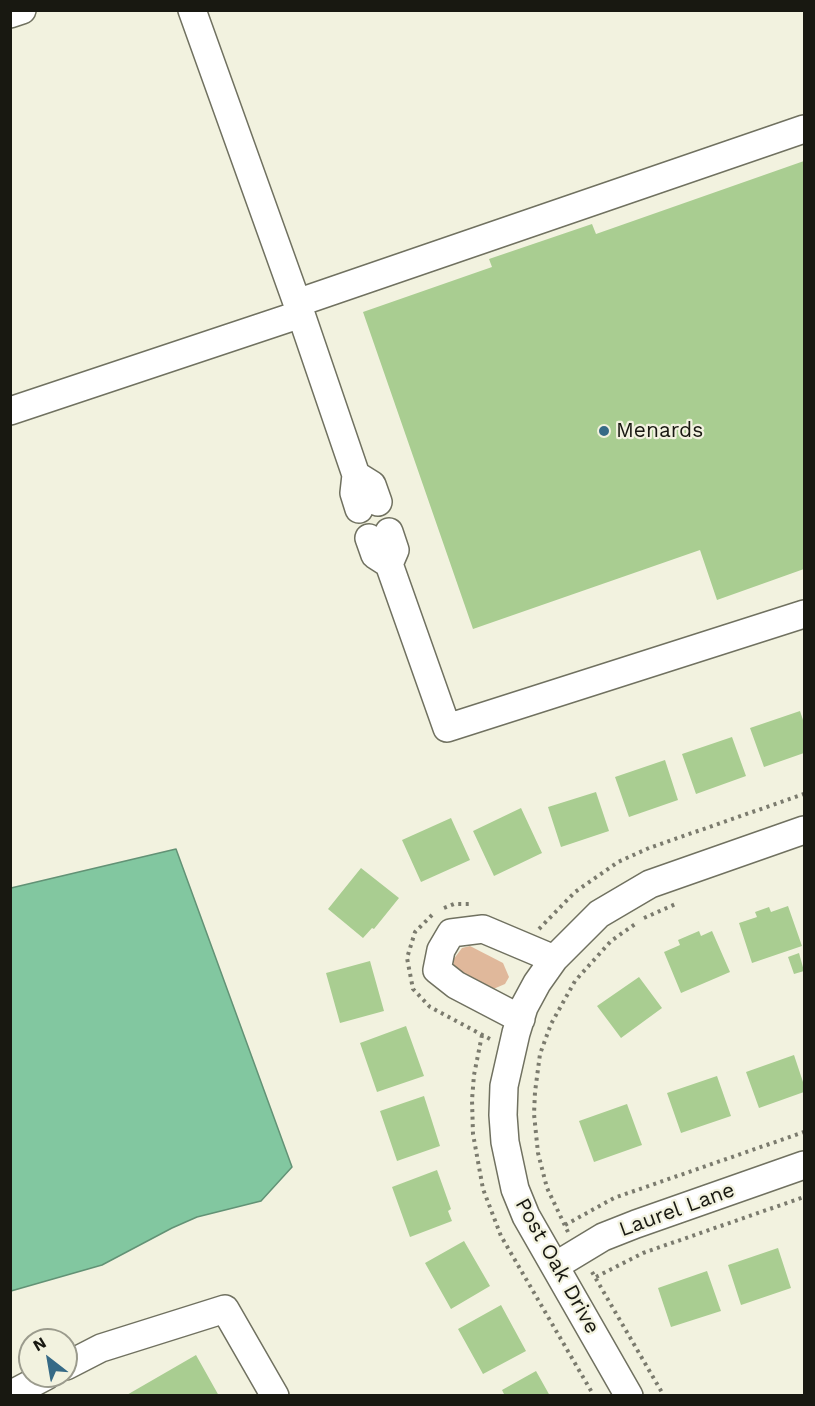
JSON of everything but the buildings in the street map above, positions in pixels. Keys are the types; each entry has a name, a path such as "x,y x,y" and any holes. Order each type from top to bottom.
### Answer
{"street":[{"path":"10,15 22,10"},
{"path":"192,10 299,308 356,476 372,485 368,505"},
{"path":"10,411 804,129"},
{"path":"379,535 375,555 389,564 447,728 804,614"},
{"name":"Post Oak Drive","path":"629,1395 526,1215 515,1189 505,1142 504,1086 521,1019 537,982 554,959 599,914 650,884 804,830"},
{"path":"521,1019 456,985 437,970 441,950 452,933 483,929 554,959"},
{"name":"Laurel Lane","path":"555,1266 603,1237 804,1166"},
{"path":"78,1360 101,1348 225,1309 275,1395"}],"path":[{"path":"536,933 575,892 618,862 649,848 804,794"},
{"path":"664,1395 565,1225 544,1179 535,1129 536,1077 547,1033 574,981 618,936 666,907 686,900"},
{"path":"482,1035 493,1041"},
{"path":"565,1225 614,1198 804,1132"},
{"path":"596,1278 644,1252 804,1197"}],"shaded area":[{"path":"176,849 292,1167 261,1201 197,1217 102,1265 11,1291 11,888"},
{"path":"470,946 503,963 509,977 505,984 491,990 460,974 454,967 453,960 462,948"}],"place":[{"name":"Menards","path":"604,431"}]}
